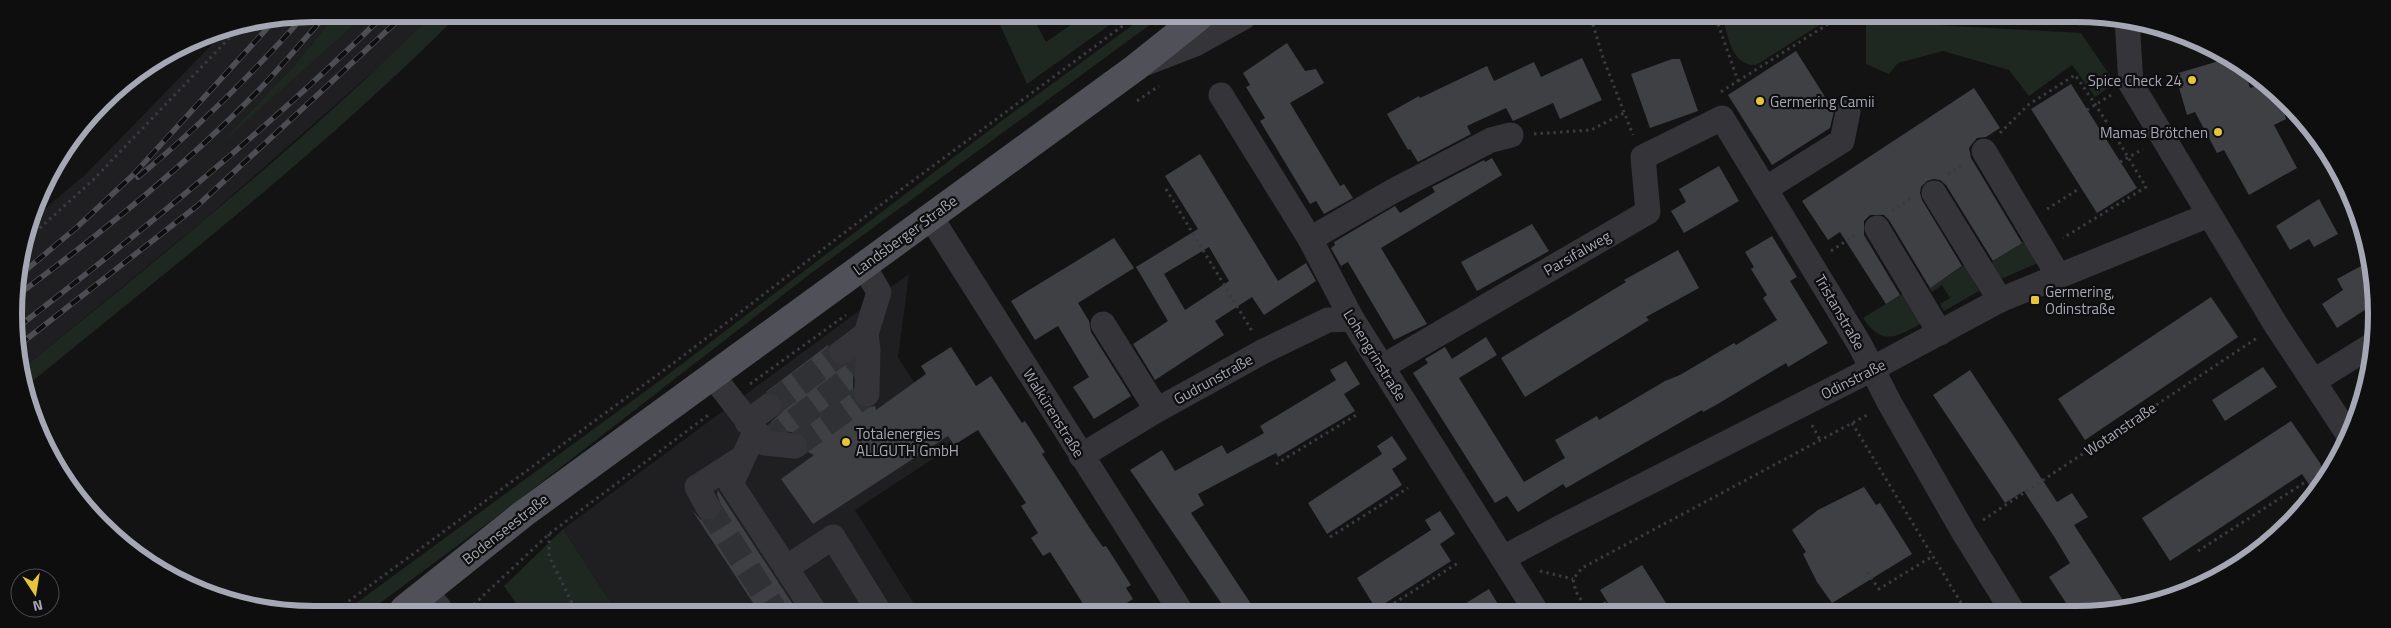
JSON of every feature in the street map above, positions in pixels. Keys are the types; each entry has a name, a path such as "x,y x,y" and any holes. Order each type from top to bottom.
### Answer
{"main road":[{"name":"Landsberger Straße","path":"609,452 1135,68 1192,22"},
{"name":"Bodenseestraße","path":"414,606 433,600 523,514 609,452"}],"street":[{"path":"1135,68 1250,22"},
{"path":"2128,27 2132,84 2209,216 2276,325 2345,429"},
{"name":"Lohengrinstraße","path":"1221,96 1310,239 1352,319 1533,606"},
{"path":"1765,189 1842,141 1848,112"},
{"name":"Tristanstraße","path":"1722,118 1816,271 1964,533 2009,606"},
{"name":"Parsifalweg","path":"1382,367 1648,212 1643,158 1722,118"},
{"path":"1310,239 1393,191 1491,140 1511,135"},
{"path":"1984,151 2028,221 2058,275"},
{"path":"1934,193 2000,300"},
{"name":"Walkürenstraße","path":"930,216 1177,606"},
{"name":"Odinstraße","path":"1503,558 1872,369 2000,300 2058,275 2209,216"},
{"path":"1877,228 1940,333"},
{"path":"863,266 879,292 866,334 868,350 867,394"},
{"name":"Gudrunstraße","path":"1081,456 1157,410 1264,351 1328,320 1352,319"},
{"path":"1103,324 1157,410"},
{"path":"842,352 866,334"},
{"path":"2314,381 2366,348"},
{"path":"712,375 765,443 795,446"},
{"path":"769,406 751,427 742,458 731,484 810,606"},
{"path":"708,507 697,487 742,458"},
{"path":"786,568 833,537 876,606"}],"path":[{"path":"342,606 675,362 903,188 1128,22"},
{"path":"1511,135 1591,130 1624,113 1603,58 1592,22"},
{"path":"1717,22 1738,81"},
{"path":"1722,118 1718,94 1830,22"},
{"path":"2072,22 2080,24"},
{"path":"34,234 93,180 233,34"},
{"path":"1134,103 1166,80"},
{"path":"2087,110 2114,93"},
{"path":"2120,162 2145,148"},
{"path":"1166,189 1264,351"},
{"path":"2028,221 2077,190"},
{"path":"472,606 549,534 847,314"},
{"name":"Wotanstraße","path":"1964,533 2276,325"},
{"path":"1573,579 1582,568 1889,402"},
{"path":"1276,464 1358,414"},
{"path":"1852,423 1962,606"},
{"path":"2198,551 2322,471"},
{"path":"1330,537 1408,488"},
{"path":"549,534 549,556 574,606"},
{"path":"1867,572 1879,589 1933,556"},
{"path":"1389,606 1458,563"},
{"path":"1532,564 1540,571 1573,579"},
{"path":"1573,579 1576,592 1585,606"},
{"path":"1600,606 1605,603 1607,606"}],"shaded area":[{"path":"330,22 293,67 220,144 357,22 425,22 391,56 204,220 27,365 22,314 25,276 32,239 41,212 86,174 217,39 239,32 276,25"},
{"path":"330,22 357,22 214,150 293,67"},
{"path":"425,22 451,22 355,113 301,160 31,383 27,365 284,153"},
{"path":"999,22 1035,22 1046,42 1075,22 1114,22 1027,84"},
{"path":"1137,22 1154,22 810,274 511,506 376,606 352,606 666,376 1004,119"},
{"path":"1724,22 1824,22 1756,65 1741,61 1736,56 1729,41"},
{"path":"1866,22 2081,33 2115,83 2095,97 2072,65 2029,96 2009,70 1943,51 1898,63 1889,74 1866,64"},
{"path":"2027,239 2040,262 2001,279 1991,263"},
{"path":"1965,265 1979,291 1944,311 1940,304 1950,298 1942,285 1932,292 1929,288"},
{"path":"909,274 898,357 954,445 855,510 915,606 613,606 563,529"},
{"path":"1904,293 1922,323 1890,337 1877,333 1863,318"},
{"path":"563,529 613,606 518,606 504,586"}],"building":[{"path":"1287,43 1305,71 1316,69 1324,83 1290,103 1340,186 1344,184 1353,198 1324,214 1316,201 1310,204 1260,121 1265,118 1246,87 1250,85 1243,73"},
{"path":"1796,51 1834,111 1830,128 1772,165 1728,95"},
{"path":"1582,58 1602,100 1560,119 1553,103 1513,121 1506,108 1467,126 1471,134 1418,162 1410,149 1408,150 1387,114 1419,96 1420,98 1487,66 1494,81 1534,62 1541,77"},
{"path":"1672,59 1680,59 1698,111 1650,128 1631,74"},
{"path":"2220,61 2247,78 2250,88 2258,86 2283,108 2286,119 2274,125 2297,168 2249,195 2224,150 2217,153 2195,112 2187,115 2175,74"},
{"path":"2071,84 2137,188 2097,213 2031,109"},
{"path":"1974,88 2000,128 1986,137 1977,138 1969,148 1971,158 2022,243 1993,261 1946,185 1940,180 1927,181 1921,187 1922,200 1962,266 1930,288 1889,220 1884,215 1870,215 1864,221 1864,235 1900,295 1886,304 1840,232 1828,240 1802,201"},
{"path":"1200,154 1278,281 1306,263 1316,281 1264,315 1252,297 1215,321 1224,335 1155,380 1133,344 1168,321 1136,267 1198,229 1165,176","holes":["1209,247 1229,281 1185,310 1164,274"]},
{"path":"1492,158 1502,175 1381,248 1427,324 1394,340 1348,262 1341,266 1331,248 1335,245 1334,242 1395,206 1400,213 1435,192 1432,187 1484,160 1485,162"},
{"path":"1719,166 1739,201 1684,233 1671,211 1686,202 1679,189"},
{"path":"2319,199 2338,234 2314,247 2309,239 2290,250 2276,226"},
{"path":"1532,224 1549,251 1477,291 1461,262"},
{"path":"1772,236 1797,277 1790,281 1828,343 1788,367 1786,363 1716,405 1703,412 1702,410 1566,488 1563,484 1518,512 1507,496 1495,503 1413,373 1428,363 1425,359 1445,347 1452,359 1486,337 1497,355 1459,378 1524,482 1565,458 1555,440 1597,416 1599,420 1734,343 1736,345 1777,320 1763,298 1767,295 1751,269 1754,267 1745,252"},
{"path":"1114,238 1134,268 1078,303 1089,321 1091,332 1131,396 1094,419 1073,387 1089,377 1058,326 1035,340 1011,301"},
{"path":"1678,250 1699,288 1646,317 1649,320 1525,397 1501,358 1626,282 1624,280"},
{"path":"2361,266 2366,275 2368,308 2337,328 2322,304 2343,290 2337,279"},
{"path":"2211,297 2238,337 2085,440 2058,399"},
{"path":"828,345 830,360 836,365 844,366 853,361 853,394 855,401 866,408 875,406 876,410 926,374 921,366 951,347 976,386 991,376 1022,423 1025,421 1045,452 1042,454 1089,527 1103,547 1106,546 1131,585 1126,588 1133,599 1122,606 1084,606 1050,552 1043,556 1031,538 1038,533 1021,506 1026,503 978,430 954,445 948,436 813,524 781,479 814,455 808,452 808,441 803,434 773,429 771,422 782,412 783,404 781,398 775,393 766,392"},
{"path":"1346,361 1360,384 1344,394 1355,411 1278,457 1276,453 1198,494 1204,505 1191,513 1252,606 1223,606 1130,470 1162,450 1175,471 1222,445 1227,454 1264,433 1260,426 1336,380 1330,370"},
{"path":"2263,367 2277,387 2225,421 2212,400"},
{"path":"1970,370 2057,502 2072,493 2088,517 2074,525 2124,602 2068,606 2049,577 2070,563 2055,538 2024,491 2005,503 1933,395"},
{"path":"2291,421 2320,463 2323,470 2311,487 2302,474 2170,561 2142,518"},
{"path":"1392,436 1407,459 1392,469 1402,485 1327,534 1308,503 1382,454 1377,446"},
{"path":"1864,487 1876,505 1880,503 1912,554 1832,603 1817,582 1803,554 1806,552 1792,530 1818,510"},
{"path":"718,490 794,606 755,606 692,510 701,520 715,519 720,514 722,508 717,494"},
{"path":"1440,511 1455,534 1440,544 1451,561 1381,606 1374,606 1357,578 1431,530 1436,538 1425,520"},
{"path":"1642,565 1668,606 1610,606 1600,590"},
{"path":"1489,589 1499,606 1461,606"}],"tunnel":[{"path":"765,443 857,373 868,350"},
{"path":"769,406 842,352"},
{"path":"795,446 867,394"},
{"path":"708,507 772,606"}],"railway":[{"path":"23,291 141,199 201,146 258,91 320,22"},
{"path":"22,323 160,215 252,137 377,22"},
{"path":"24,341 197,206 396,22"},
{"path":"138,177 224,100 298,23"},
{"path":"26,270 76,228 133,175 269,26"}],"place":[{"name":"Spice Check 24","path":"2192,80"},
{"name":"Germering Camii","path":"1760,101"},
{"name":"Mamas Brötchen","path":"2218,132"},
{"name":"Germering, Odinstraße","path":"2035,300"},
{"name":"Totalenergies ALLGUTH GmbH","path":"846,442"}]}
